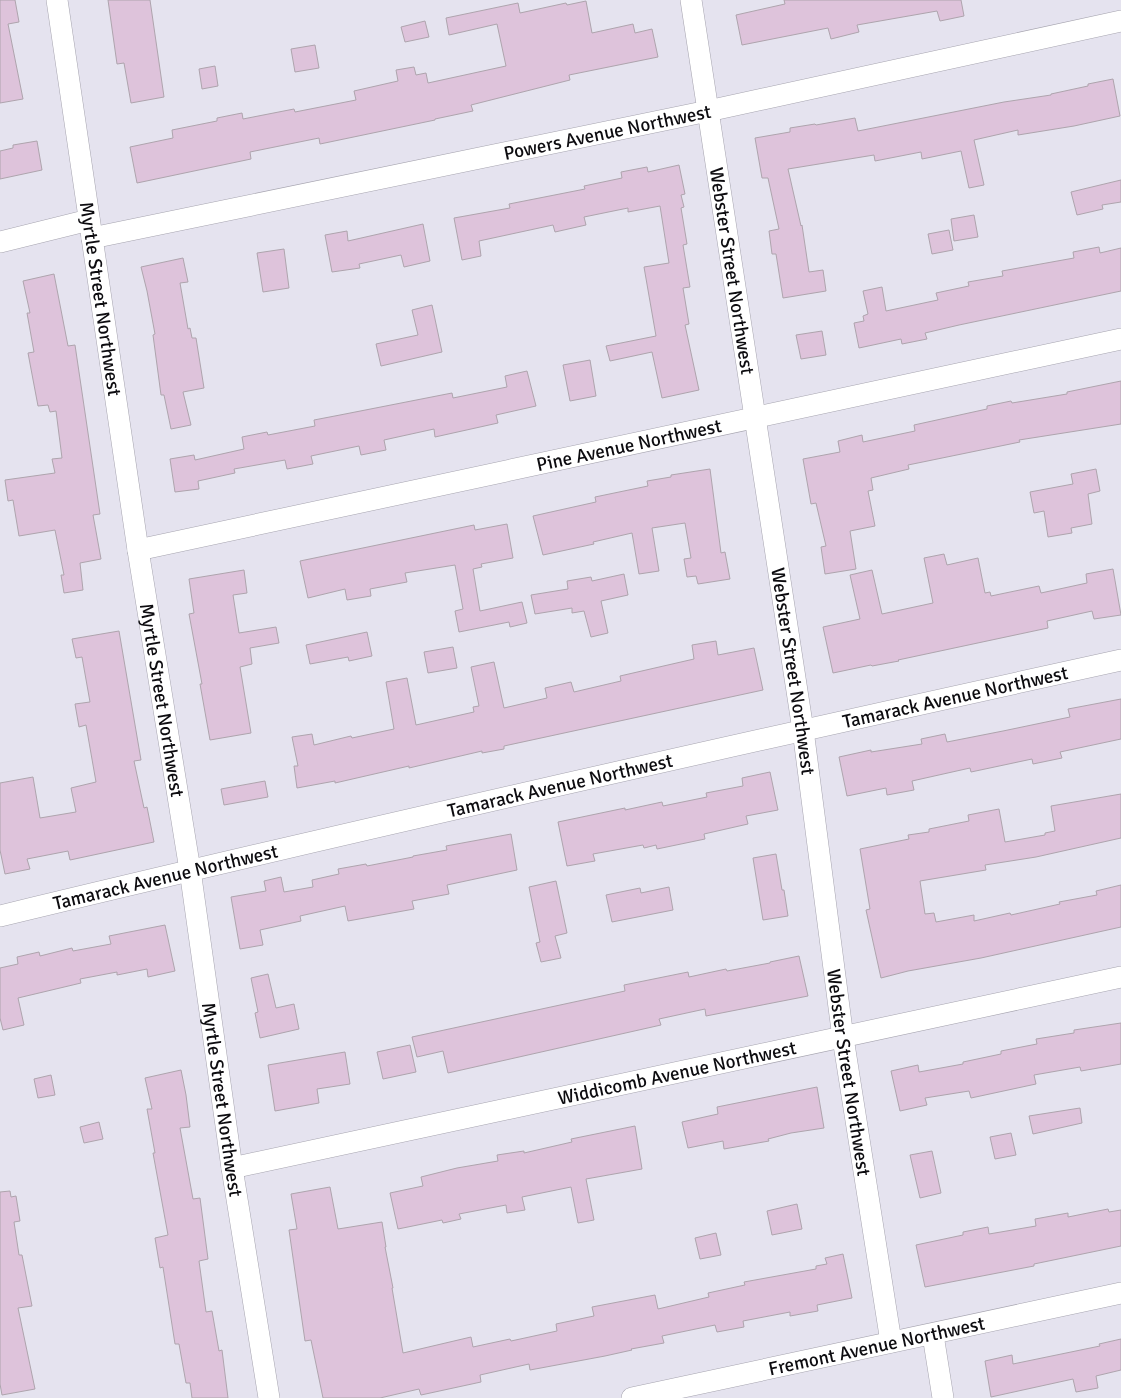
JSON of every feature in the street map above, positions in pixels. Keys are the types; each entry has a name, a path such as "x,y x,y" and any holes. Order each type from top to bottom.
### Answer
{"street":[{"name":"Myrtle Street Northwest","path":"57,0 138,550 190,870 232,1168 268,1398"},
{"name":"Webster Street Northwest","path":"692,0 803,730 843,1038 891,1342"},
{"name":"Powers Avenue Northwest","path":"0,242 91,229 708,111 1121,21"},
{"name":"Pine Avenue Northwest","path":"138,550 1121,339"},
{"name":"Tamarack Avenue Northwest","path":"0,916 190,870 803,730 1121,660"},
{"name":"Widdicomb Avenue Northwest","path":"232,1168 1121,977"},
{"name":"Fremont Avenue Northwest","path":"632,1398 891,1342 933,1335 1121,1293"},
{"path":"933,1335 943,1398"}],"building":[{"path":"0,0 15,0 19,22 8,24 23,99 0,103"},
{"path":"108,0 150,0 164,97 131,103 124,63 117,64"},
{"path":"784,0 961,0 964,16 940,21 937,11 857,25 859,32 831,39 828,28 742,45 736,15 785,4"},
{"path":"586,1 592,33 633,24 635,33 652,29 658,57 569,75 570,80 471,105 473,111 320,144 319,138 250,152 251,159 137,183 130,147 173,138 172,130 217,121 217,118 242,113 243,119 294,109 295,112 356,100 354,91 398,81 396,70 414,67 416,75 426,73 428,83 506,66 497,24 449,35 446,18 518,3 520,13 566,3 567,5"},
{"path":"425,21 429,37 405,42 401,27"},
{"path":"315,45 319,68 295,72 291,49"},
{"path":"215,66 218,86 202,89 199,69"},
{"path":"1113,79 1120,116 1018,135 1018,130 974,140 984,185 969,188 961,151 922,159 921,152 875,161 874,155 788,169 802,225 809,272 823,270 826,291 783,298 776,254 772,254 769,231 779,229 768,178 762,178 755,138 790,132 790,128 855,118 858,131 1004,102 1051,95"},
{"path":"37,141 42,170 0,179 0,151 13,148 13,145"},
{"path":"679,165 685,194 681,195 684,207 681,208 687,244 683,245 690,287 683,288 689,324 685,325 699,390 662,398 652,352 610,361 606,346 656,336 644,267 669,263 660,206 628,212 628,208 584,217 586,225 555,232 553,225 479,241 481,256 462,260 454,218 510,208 509,204 585,189 584,186 622,178 621,172 647,167 648,172"},
{"path":"1121,180 1121,202 1102,205 1103,209 1077,215 1071,192"},
{"path":"974,215 978,237 954,241 951,219"},
{"path":"423,224 430,261 404,267 401,255 359,264 360,268 332,272 325,235 347,231 348,241"},
{"path":"949,230 953,250 932,254 928,234"},
{"path":"1099,247 1100,253 1121,248 1121,291 925,333 927,339 902,344 901,339 859,348 854,323 864,321 863,316 868,314 863,291 882,287 886,311 938,300 936,293 969,286 968,282 1003,276 1002,271 1074,258 1073,252"},
{"path":"284,249 289,288 263,292 257,253"},
{"path":"183,258 188,282 180,283 188,329 190,328 192,338 196,338 204,388 183,392 191,425 171,429 164,395 161,395 153,335 155,334 141,267"},
{"path":"54,274 68,346 75,345 100,514 93,515 101,559 80,563 83,590 64,593 61,575 64,575 55,530 19,536 13,500 8,501 5,480 55,473 52,459 62,458 56,411 50,412 48,405 38,406 28,353 34,352 27,313 30,313 23,281"},
{"path":"432,305 442,352 381,366 376,344 418,335 412,310"},
{"path":"822,331 826,355 801,359 796,335"},
{"path":"590,360 596,396 570,401 563,365"},
{"path":"527,371 536,406 496,415 498,423 435,437 434,429 384,440 386,450 361,455 359,446 311,456 313,464 287,469 285,460 234,469 235,473 198,481 199,489 175,492 170,459 194,455 195,460 244,449 242,437 267,432 268,435 315,426 314,420 452,393 453,398 507,387 505,376"},
{"path":"1121,381 1121,424 1019,440 1020,442 908,465 909,469 871,478 873,490 868,491 875,526 850,531 856,569 825,574 821,547 826,546 816,503 811,504 803,459 840,452 838,441 862,435 863,442 915,431 914,425 987,409 987,406 1067,394 1067,392"},
{"path":"710,469 721,553 725,552 730,579 698,584 696,576 687,577 684,559 691,558 685,523 652,528 659,571 639,574 632,533 593,542 594,544 543,555 533,516 596,502 595,497 648,486 647,481"},
{"path":"1096,469 1100,491 1088,494 1092,524 1071,528 1072,533 1048,537 1044,511 1034,513 1030,492 1073,484 1071,474"},
{"path":"507,524 513,558 481,564 482,567 473,569 480,611 522,602 527,623 510,627 509,622 459,632 455,611 463,609 455,565 405,573 407,582 370,589 371,596 347,600 345,589 308,598 300,561 474,525 475,530"},
{"path":"944,554 947,565 978,558 985,593 990,592 991,596 1039,586 1041,593 1087,583 1086,574 1113,569 1121,615 1094,619 1092,611 1047,621 1048,628 899,661 833,673 823,627 860,619 850,575 872,570 882,614 933,603 924,558"},
{"path":"244,570 247,593 233,595 239,633 276,627 279,643 250,648 252,664 240,667 251,733 210,740 189,614 194,613 189,579"},
{"path":"624,574 628,595 601,601 608,633 591,637 584,611 572,613 572,608 535,614 531,595 568,589 567,581 591,577 592,581"},
{"path":"119,631 141,760 134,761 144,808 147,807 154,842 70,860 68,851 27,859 30,869 5,874 0,850 0,783 33,777 40,818 76,812 71,788 96,782 86,725 79,727 75,704 90,702 82,657 76,658 72,639"},
{"path":"367,632 372,656 349,661 348,657 310,664 306,645"},
{"path":"716,641 718,655 754,648 763,690 504,746 504,749 482,753 482,751 335,783 335,781 297,788 294,766 298,766 292,737 312,734 314,745 351,736 352,738 394,729 386,682 407,678 416,725 474,712 473,707 479,706 471,667 494,662 504,708 547,698 545,688 571,682 574,692 621,681 620,676 694,659 692,645"},
{"path":"453,647 457,668 428,673 424,652"},
{"path":"1121,699 1121,739 1060,752 1062,758 1033,764 1032,759 971,772 970,768 912,781 914,790 887,795 886,788 847,796 839,757 871,750 871,752 922,744 921,739 945,734 947,742 1003,731 1070,717 1068,709"},
{"path":"770,772 778,810 746,816 748,824 704,834 705,839 657,849 656,845 644,848 643,845 593,854 595,861 567,866 558,822 625,808 625,810 662,802 663,806 707,797 706,793 743,786 742,778"},
{"path":"265,781 268,797 224,805 221,789"},
{"path":"1121,794 1121,838 1036,857 985,865 986,870 920,881 925,914 934,913 936,922 974,915 974,921 1010,913 1011,915 1060,904 1059,902 1097,895 1096,891 1121,885 1121,927 881,978 866,910 870,909 860,849 909,839 908,835 929,832 929,829 969,821 968,815 999,809 1005,842 1045,835 1045,833 1055,831 1051,806"},
{"path":"511,834 517,870 447,885 449,894 412,901 414,909 348,921 345,906 300,916 301,921 260,930 263,945 240,949 231,897 266,891 264,881 281,877 284,892 313,887 312,880 339,874 338,869 366,864 367,866 413,857 447,850 446,846"},
{"path":"776,854 788,916 763,920 753,858"},
{"path":"556,881 567,933 555,936 561,958 541,962 536,943 540,942 529,887"},
{"path":"669,887 673,910 612,922 606,895 640,888 641,893"},
{"path":"165,925 175,971 148,977 147,969 117,975 117,972 80,979 81,983 18,998 24,1025 3,1030 0,1018 0,968 18,964 17,957 39,952 40,956 72,948 73,951 111,944 109,936"},
{"path":"799,956 808,996 706,1016 705,1009 659,1019 661,1025 448,1073 443,1051 417,1057 412,1037 625,991 624,985 688,972 689,977 726,969 727,971"},
{"path":"268,974 276,1008 294,1004 299,1029 260,1038 255,1013 258,1012 251,978"},
{"path":"1121,1023 1121,1064 1081,1071 1080,1067 1034,1075 1036,1084 971,1098 969,1091 925,1098 927,1105 900,1111 891,1071 918,1065 919,1072 963,1064 963,1062 1001,1054 1001,1051 1037,1044 1036,1039 1074,1033 1074,1030"},
{"path":"410,1045 416,1072 383,1079 377,1052"},
{"path":"345,1052 350,1084 317,1089 319,1103 275,1111 268,1065"},
{"path":"181,1070 190,1127 180,1128 193,1199 200,1198 208,1259 199,1261 206,1312 212,1311 219,1351 222,1350 228,1398 192,1398 190,1383 186,1383 179,1344 175,1344 163,1267 160,1268 155,1238 168,1235 153,1153 155,1153 147,1109 152,1109 145,1078"},
{"path":"51,1075 55,1095 38,1098 34,1079"},
{"path":"817,1087 824,1128 791,1133 768,1139 769,1141 724,1149 723,1141 688,1148 682,1122 718,1114 717,1107"},
{"path":"1080,1108 1082,1123 1033,1134 1029,1116"},
{"path":"99,1122 103,1139 84,1143 80,1127"},
{"path":"635,1126 642,1169 586,1179 594,1220 578,1223 571,1187 522,1197 525,1210 507,1213 506,1205 459,1214 461,1219 443,1223 442,1220 398,1229 390,1193 423,1186 421,1177 498,1161 497,1155 524,1151 524,1153 572,1142 571,1139"},
{"path":"1011,1133 1016,1155 995,1159 990,1137"},
{"path":"932,1151 941,1193 920,1198 910,1155"},
{"path":"330,1187 338,1229 382,1222 403,1353 471,1337 473,1347 557,1331 556,1324 594,1316 592,1307 655,1295 658,1309 709,1297 708,1293 745,1285 744,1282 816,1269 816,1266 827,1264 825,1258 843,1254 852,1298 817,1305 818,1311 790,1316 790,1312 743,1321 744,1327 717,1332 715,1325 662,1336 664,1343 605,1356 530,1370 529,1364 480,1375 481,1382 421,1395 419,1389 380,1398 323,1398 311,1340 305,1341 289,1230 297,1229 291,1194"},
{"path":"10,1191 11,1197 16,1196 20,1221 14,1222 19,1255 22,1255 32,1306 18,1308 35,1389 2,1395 0,1384 0,1192"},
{"path":"797,1204 802,1229 772,1235 767,1211"},
{"path":"1108,1209 1109,1212 1121,1210 1121,1246 1034,1264 1034,1266 925,1287 916,1245 963,1235 963,1232 988,1227 989,1234 1036,1226 1035,1219 1068,1213 1068,1217"},
{"path":"716,1233 721,1255 700,1259 695,1238"},
{"path":"1121,1339 1121,1370 1096,1376 1098,1388 1076,1392 1073,1379 991,1397 985,1361 1012,1355 1013,1364 1100,1346 1099,1344"}]}
